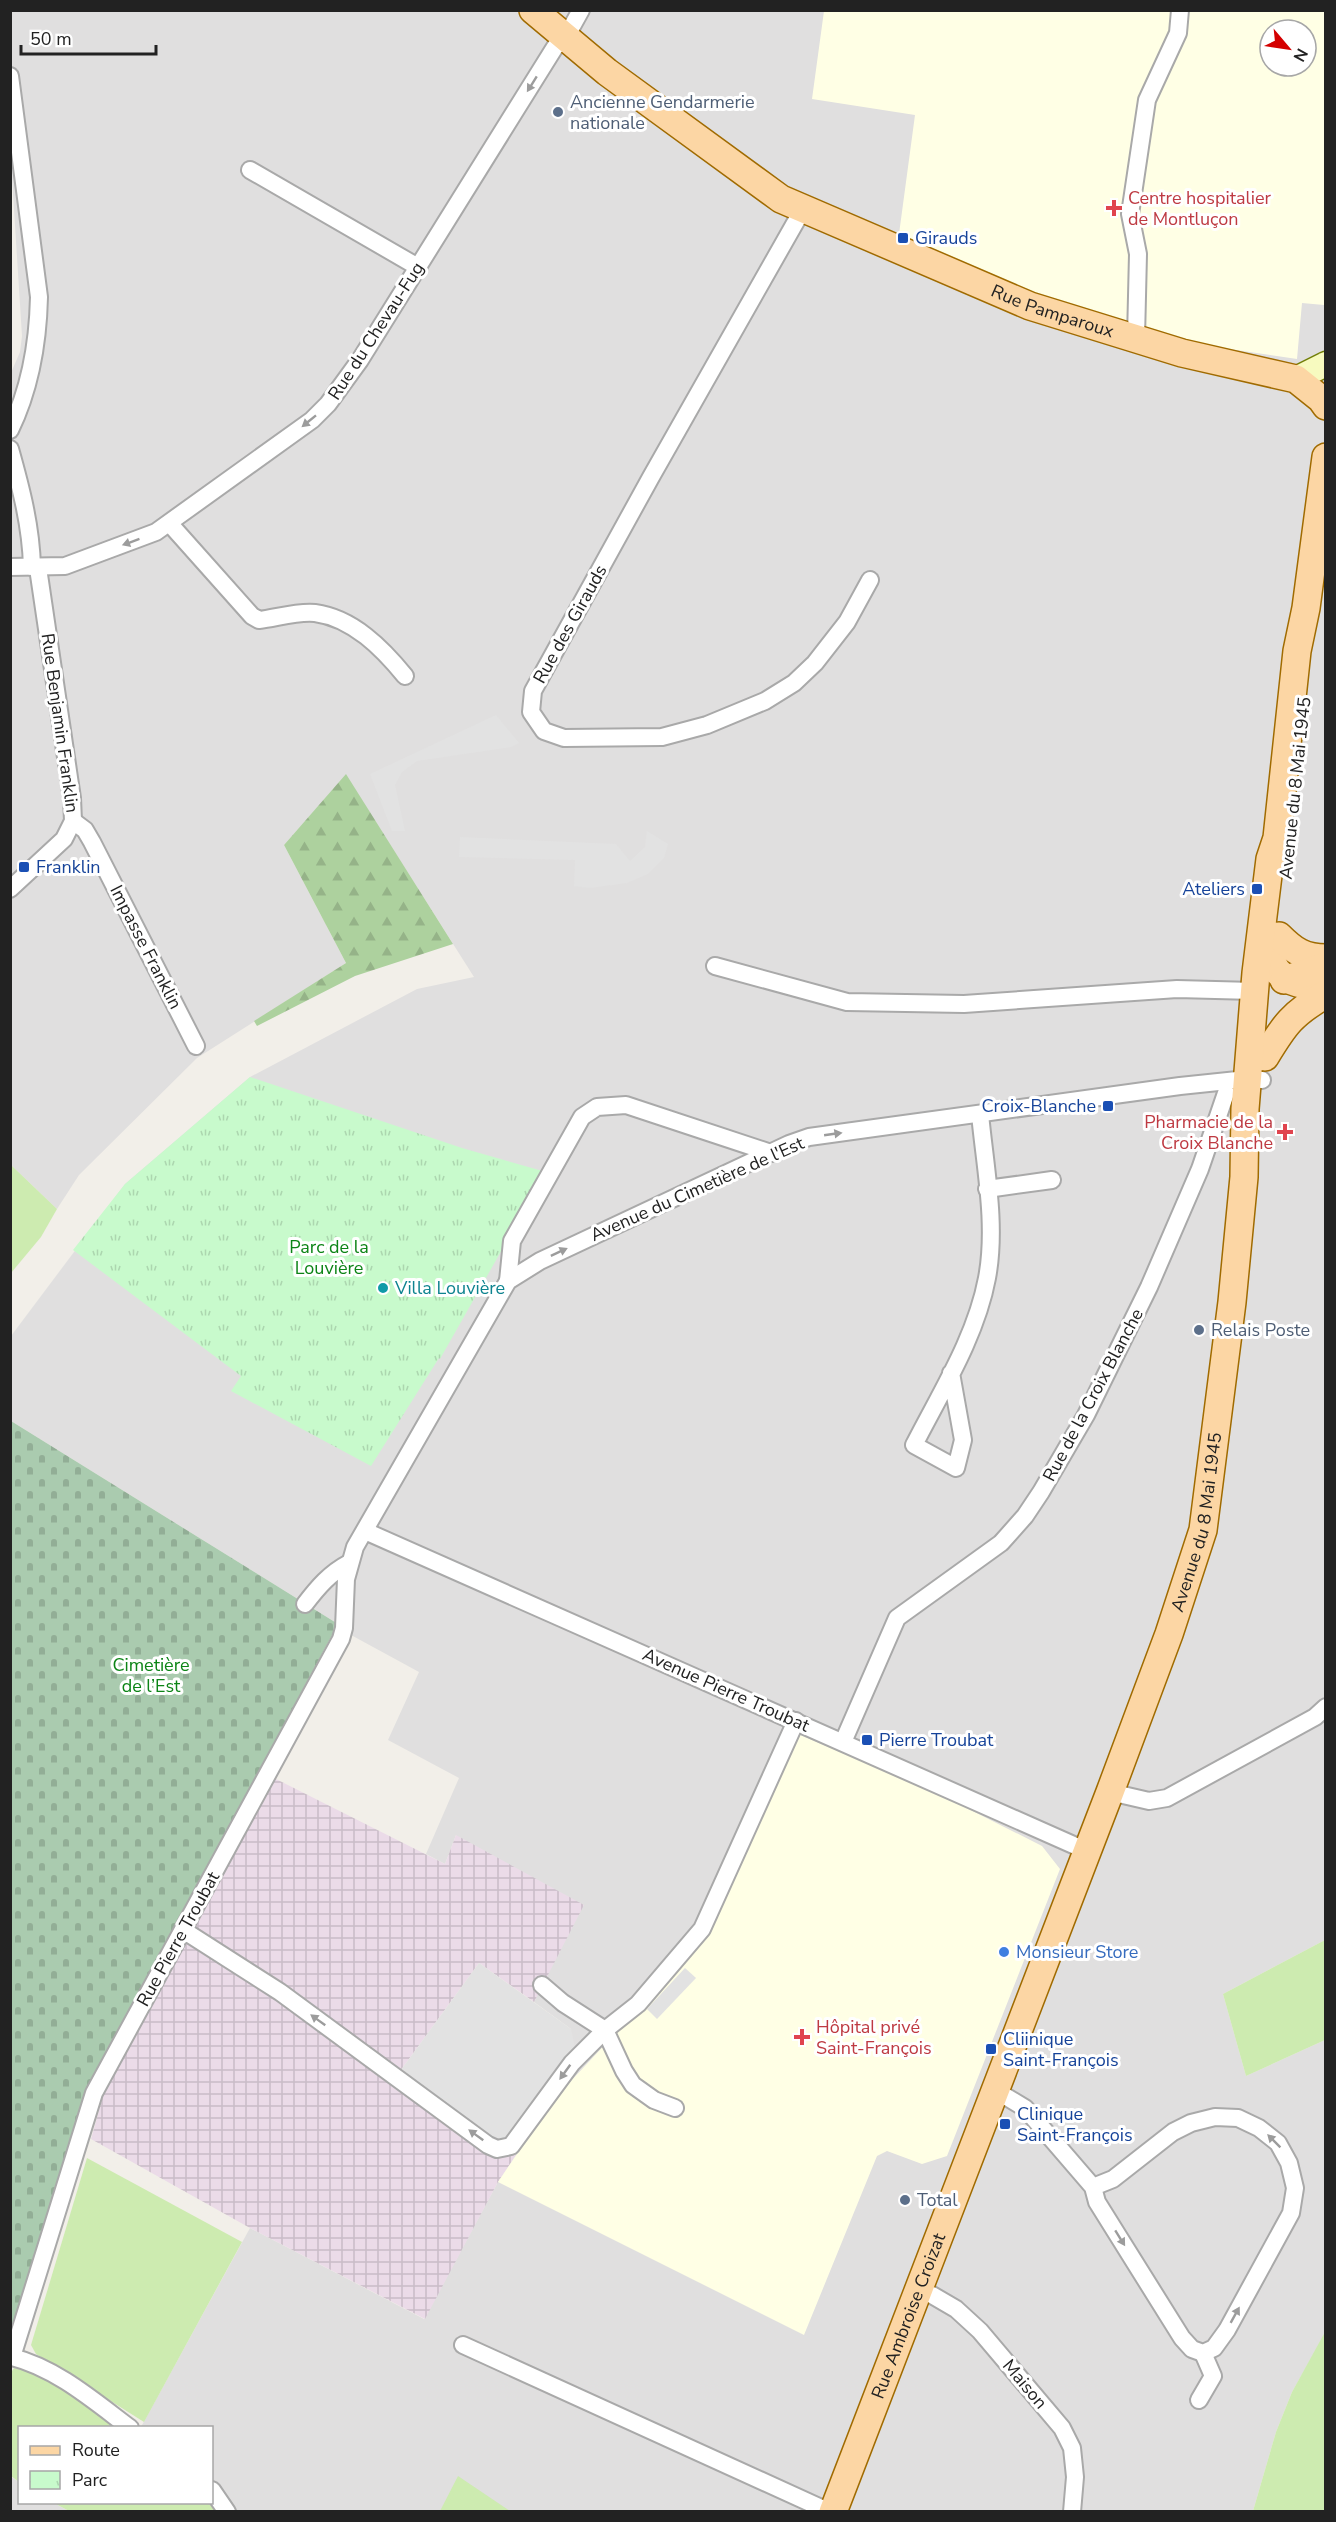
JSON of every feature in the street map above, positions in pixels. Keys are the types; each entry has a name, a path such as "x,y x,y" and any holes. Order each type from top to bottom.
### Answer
{"main road":[{"name":"Rue Pamparoux","path":"533,10 607,72 792,204 1030,306 1182,353 1296,380 1324,396"},
{"path":"1296,380 1326,364"},
{"name":"Avenue du 8 Mai 1945","path":"1271,985 1270,859 1277,838 1297,651 1306,608 1326,457"},
{"name":"Avenue du 8 Mai 1945","path":"1087,1851 1169,1634 1203,1530 1232,1302 1251,1083 1279,936 1311,646 1306,608"},
{"path":"1279,936 1291,948 1308,958 1326,958"},
{"path":"1271,985 1326,966"},
{"path":"1271,985 1326,988"},
{"path":"1251,1083 1283,1026 1294,1014 1326,994"},
{"name":"Rue Ambroise Croizat","path":"832,2511 1087,1851"}],"street":[{"name":"Rue du Chevau-Fug","path":"10,567 65,566 156,532 312,420 347,381 555,47 566,37 581,10"},
{"path":"1137,338 1138,254 1130,214 1147,100 1178,33 1180,10"},
{"path":"10,76 16,167 39,297 38,326 22,406 10,430"},
{"path":"250,170 418,267"},
{"name":"Rue des Girauds","path":"792,204 651,477 533,691 531,712 544,731 564,738 662,737 707,725 765,701 794,683 815,663 848,622 870,580"},
{"name":"Rue Benjamin Franklin","path":"10,449 23,496 31,539 72,798 73,821 64,839 10,889"},
{"path":"170,524 252,616 260,620 315,613 337,620 366,636 383,649 405,676"},
{"name":"Impasse Franklin","path":"73,821 85,830 92,842 196,1046"},
{"path":"715,966 847,1002 964,1004 1177,989 1271,985"},
{"path":"1294,1014 1326,1009"},
{"path":"1180,1086 1251,1083"},
{"path":"1180,1086 1251,1083"},
{"name":"Rue de la Croix Blanche","path":"843,1742 897,1618 1001,1544 1025,1516 1047,1482 1086,1415 1149,1287 1200,1169 1251,1083"},
{"name":"Avenue du Cimetière de l'Est","path":"365,1531 508,1281 540,1261 809,1137 1180,1086"},
{"path":"508,1281 512,1241 582,1117 597,1107 626,1105 771,1153"},
{"path":"951,1373 963,1440 956,1468 914,1445 974,1323 987,1278 990,1234 980,1114"},
{"path":"987,1189 1052,1180"},
{"name":"Avenue Pierre Troubat","path":"365,1531 1087,1851"},
{"name":"Rue Pierre Troubat","path":"11,2357 94,2093 341,1639 344,1628 349,1563 365,1531"},
{"path":"305,1604 319,1585 336,1570 349,1563"},
{"path":"1110,1792 1149,1801 1167,1798 1315,1717 1326,1707"},
{"path":"183,1930 280,1992 488,2145 497,2149 505,2149 511,2146 572,2063 605,2030 638,2004 702,1929 796,1721"},
{"path":"542,1985 563,2003 605,2030 633,2085 654,2100 675,2108"},
{"path":"995,2090 1024,2108 1093,2187 1097,2202 1182,2338 1192,2349 1203,2353 1214,2348 1227,2330 1291,2213 1295,2188 1289,2163 1278,2143 1259,2128 1238,2118 1215,2117 1191,2123 1173,2132 1113,2179 1093,2187"},
{"name":"Maison","path":"918,2290 956,2309 980,2331 1062,2428 1072,2448 1075,2477 1072,2511"},
{"path":"463,2345 832,2511"},
{"path":"1199,2400 1213,2376 1203,2353"},
{"path":"11,2357 31,2362 67,2382 129,2426"},
{"path":"213,2491 227,2511"}],"shaded area":[{"path":"11,11 1325,11 1325,1940 1223,1994 1246,2076 1325,2040 1326,2332 1292,2392 1276,2432 1253,2511 216,2511 209,2504 213,2504 213,2426 142,2426 250,2228 424,2319 498,2182 516,2156 504,2146 571,2029 534,2002 542,1985 456,1835 445,1864 426,1854 459,1778 388,1740 419,1672 351,1635 338,1624 11,1421 11,1336 125,1184 250,1077 417,989 474,977 346,775 284,845 346,963 197,1058 79,1175 57,1209 11,1165 10,375 20,352 22,336 10,146"},
{"name":"Centre hospitalier de Montluçon","path":"824,11 1325,11 1326,293 1324,305 1302,303 1297,359 1195,344 1027,291 918,245 899,234 915,115 812,99"},
{"path":"496,715 519,743 511,747 417,761 402,772 395,785 405,831 392,831 370,774"},
{"path":"647,831 668,844 664,858 648,874 627,883 590,888 574,886 575,860 459,857 460,837 616,844 630,861 645,847"},
{"name":"Hôpital privé Saint-François","path":"798,1734 941,1795 1042,1846 1060,1869 947,2156 922,2164 887,2151 877,2156 804,2335 498,2182 555,2098 712,1930"},
{"path":"274,1778 445,1864 456,1835 584,1905 534,2002 479,1963 401,2070 516,2155 498,2182 425,2319 250,2228 91,2139 105,2089"},
{"path":"479,1963 571,2029 575,2048 504,2146 401,2070"},
{"path":"685,1968 696,1978 657,2019 647,2009"},
{"path":"10,2476 18,2481 18,2504 56,2504 69,2511 11,2511"}],"green space":[{"path":"346,774 453,944 355,976 257,1026 254,1021 346,963 284,845"},
{"name":"Parc de la Louvière","path":"250,1077 462,1148 546,1172 440,1359 371,1466 231,1391 241,1376 73,1250 125,1184"},
{"path":"11,1165 57,1209 41,1237 11,1273"},
{"name":"Cimetière de l’Est","path":"11,1421 338,1624 88,2089 11,2332"},
{"path":"1325,1940 1325,2040 1246,2076 1223,1994"},
{"path":"87,2158 242,2242 144,2422 36,2354 31,2345"},
{"path":"1325,2332 1325,2511 1253,2511 1276,2432 1292,2392"},
{"path":"14,2368 35,2372 117,2426 18,2426 18,2481 11,2476 10,2374"},
{"path":"458,2476 510,2511 440,2511"},
{"path":"56,2504 209,2504 216,2511 69,2511"}],"place":[{"name":"Ancienne Gendarmerie nationale","path":"558,112"},
{"name":"Centre hospitalier de Montluçon","path":"1114,208"},
{"name":"Girauds","path":"903,238"},
{"name":"Franklin","path":"24,867"},
{"name":"Ateliers","path":"1257,889"},
{"name":"Croix-Blanche","path":"1108,1106"},
{"name":"Pharmacie de la Croix Blanche","path":"1285,1132"},
{"name":"Villa Louvière","path":"383,1288"},
{"name":"Relais Poste","path":"1199,1330"},
{"name":"Pierre Troubat","path":"867,1740"},
{"name":"Monsieur Store","path":"1004,1952"},
{"name":"Hôpital privé Saint-François","path":"802,2037"},
{"name":"Cliinique Saint-François","path":"991,2049"},
{"name":"Clinique Saint-François","path":"1005,2124"},
{"name":"Total","path":"905,2200"}]}
